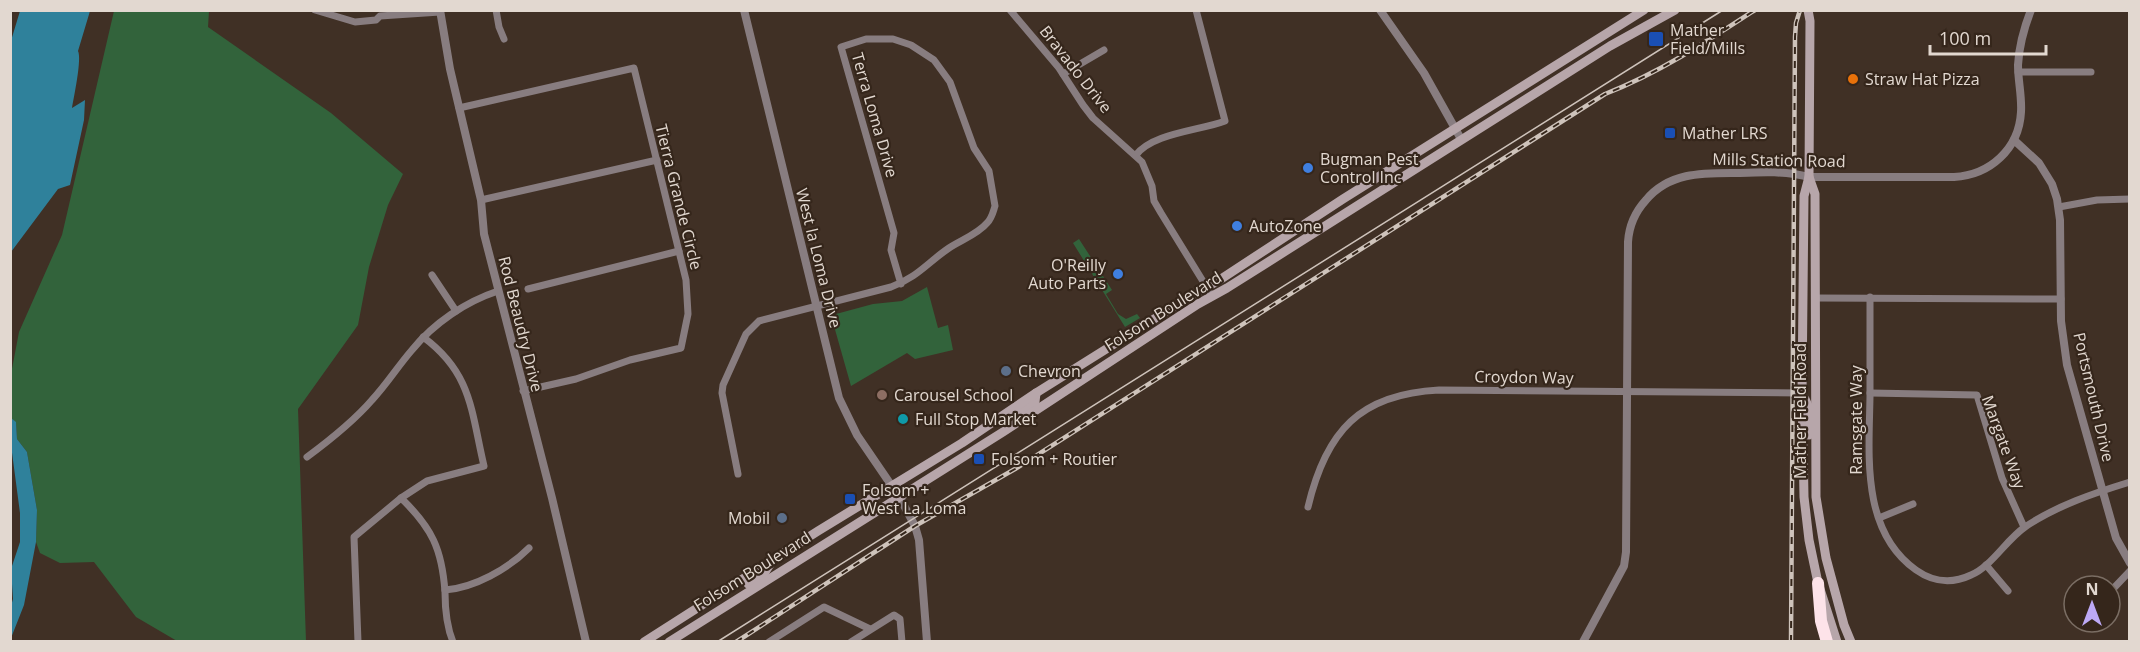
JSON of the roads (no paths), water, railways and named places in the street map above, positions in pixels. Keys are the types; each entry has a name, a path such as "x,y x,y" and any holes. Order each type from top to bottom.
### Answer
{"highway":[{"path":"1818,583 1821,621 1827,642"}],"main road":[{"name":"Folsom Boulevard","path":"644,642 1644,10"},
{"name":"Folsom Boulevard","path":"669,642 900,498 1137,343 1610,46 1675,10"},
{"name":"Mather Field Road","path":"1813,10 1809,16 1809,177 1804,196 1802,393 1804,497 1809,540 1818,583 1837,642"},
{"name":"Mather Field Road","path":"1809,177 1815,194 1816,487 1826,558 1844,625 1851,642"},
{"path":"1003,432 1011,420 1035,402 1036,393"},
{"path":"1802,393 1809,408 1809,478 1816,487"},
{"path":"738,597 742,589 765,572 773,559"}],"street":[{"path":"315,10 355,22 376,20 378,13 440,11"},
{"path":"496,10 504,39"},
{"name":"West la Loma Drive","path":"744,10 838,398 857,435 912,519 919,540 927,642"},
{"name":"Bravado Drive","path":"1010,10 1063,74 1074,94 1094,118 1136,155 1147,172 1154,201 1212,296"},
{"path":"1136,155 1142,147 1152,142 1225,121 1196,10"},
{"path":"1380,10 1424,73 1461,140"},
{"name":"Mills Station Road","path":"1583,642 1624,566 1629,233 1642,204 1650,194 1664,184 1690,175 1787,173 1809,177 1962,177 1993,165 2014,140 2021,116 2018,72 2020,45 2031,10"},
{"name":"Rod Beaudry Drive","path":"440,11 459,108 481,200 483,234 552,498 585,642"},
{"name":"Terra Loma Drive","path":"738,474 722,393 723,385 746,334 759,321 901,284 915,276 947,249 984,226 992,217 994,206 989,171 974,148 950,82 940,67 923,51 911,45 893,39 866,39 842,47 894,233 891,250 901,284"},
{"path":"1063,74 1104,50"},
{"name":"Tierra Grande Circle","path":"459,108 634,68 686,280 687,325 681,348 630,360 576,379 523,392"},
{"path":"2018,72 2091,72"},
{"name":"Portsmouth Drive","path":"2014,140 2034,157 2044,170 2052,184 2059,207 2063,343 2067,365 2116,538 2130,563"},
{"path":"481,200 657,160"},
{"path":"2059,207 2097,200 2130,199"},
{"path":"528,289 679,251"},
{"path":"432,275 456,311"},
{"path":"307,457 372,401 423,337 456,311 498,291"},
{"name":"Ramsgate Way","path":"1870,297 1870,481 1884,534 1904,560 1921,573 1937,580 1962,578 1978,572 2024,527 2102,491 2130,482"},
{"path":"1815,298 2061,299"},
{"path":"358,642 354,537 401,498 427,481 483,466 468,395 460,376 445,355 423,337"},
{"name":"Croydon Way","path":"1308,507 1317,472 1339,433 1358,414 1387,399 1421,391 1802,393"},
{"name":"Margate Way","path":"1870,393 1977,394 2002,478 2024,527"},
{"path":"401,498 423,521 434,539 443,570 446,615 453,642"},
{"path":"1879,518 1913,504"},
{"path":"444,590 467,587 483,580 529,548"},
{"path":"1986,565 2008,591"},
{"path":"770,642 824,607 870,629"},
{"path":"851,642 891,615 900,619 902,642"}],"water":[{"path":"20,11 90,11 78,51 78,69 72,108 85,100 84,120 70,185 58,189 11,252 10,44"},
{"path":"11,418 16,422 17,439 27,452 37,510 36,542 24,605 11,638 13,599 11,569 20,542 20,513 11,445"}],"tram line":[{"path":"717,642 1723,10"}],"railway":[{"path":"736,642 915,526 1015,469 1605,94 1663,67 1755,10"},
{"path":"1791,642 1795,37 1800,10"}],"place":[{"name":"Mather Field/Mills","path":"1656,39"},
{"name":"Straw Hat Pizza","path":"1853,79"},
{"name":"Mather LRS","path":"1670,133"},
{"name":"Bugman Pest Control Inc","path":"1308,168"},
{"name":"AutoZone","path":"1237,226"},
{"name":"O'Reilly Auto Parts","path":"1118,274"},
{"name":"Chevron","path":"1006,371"},
{"name":"Carousel School","path":"882,395"},
{"name":"Full Stop Market","path":"903,419"},
{"name":"Folsom + Routier","path":"979,459"},
{"name":"Folsom + West La Loma","path":"850,499"},
{"name":"Mobil","path":"782,518"}]}
